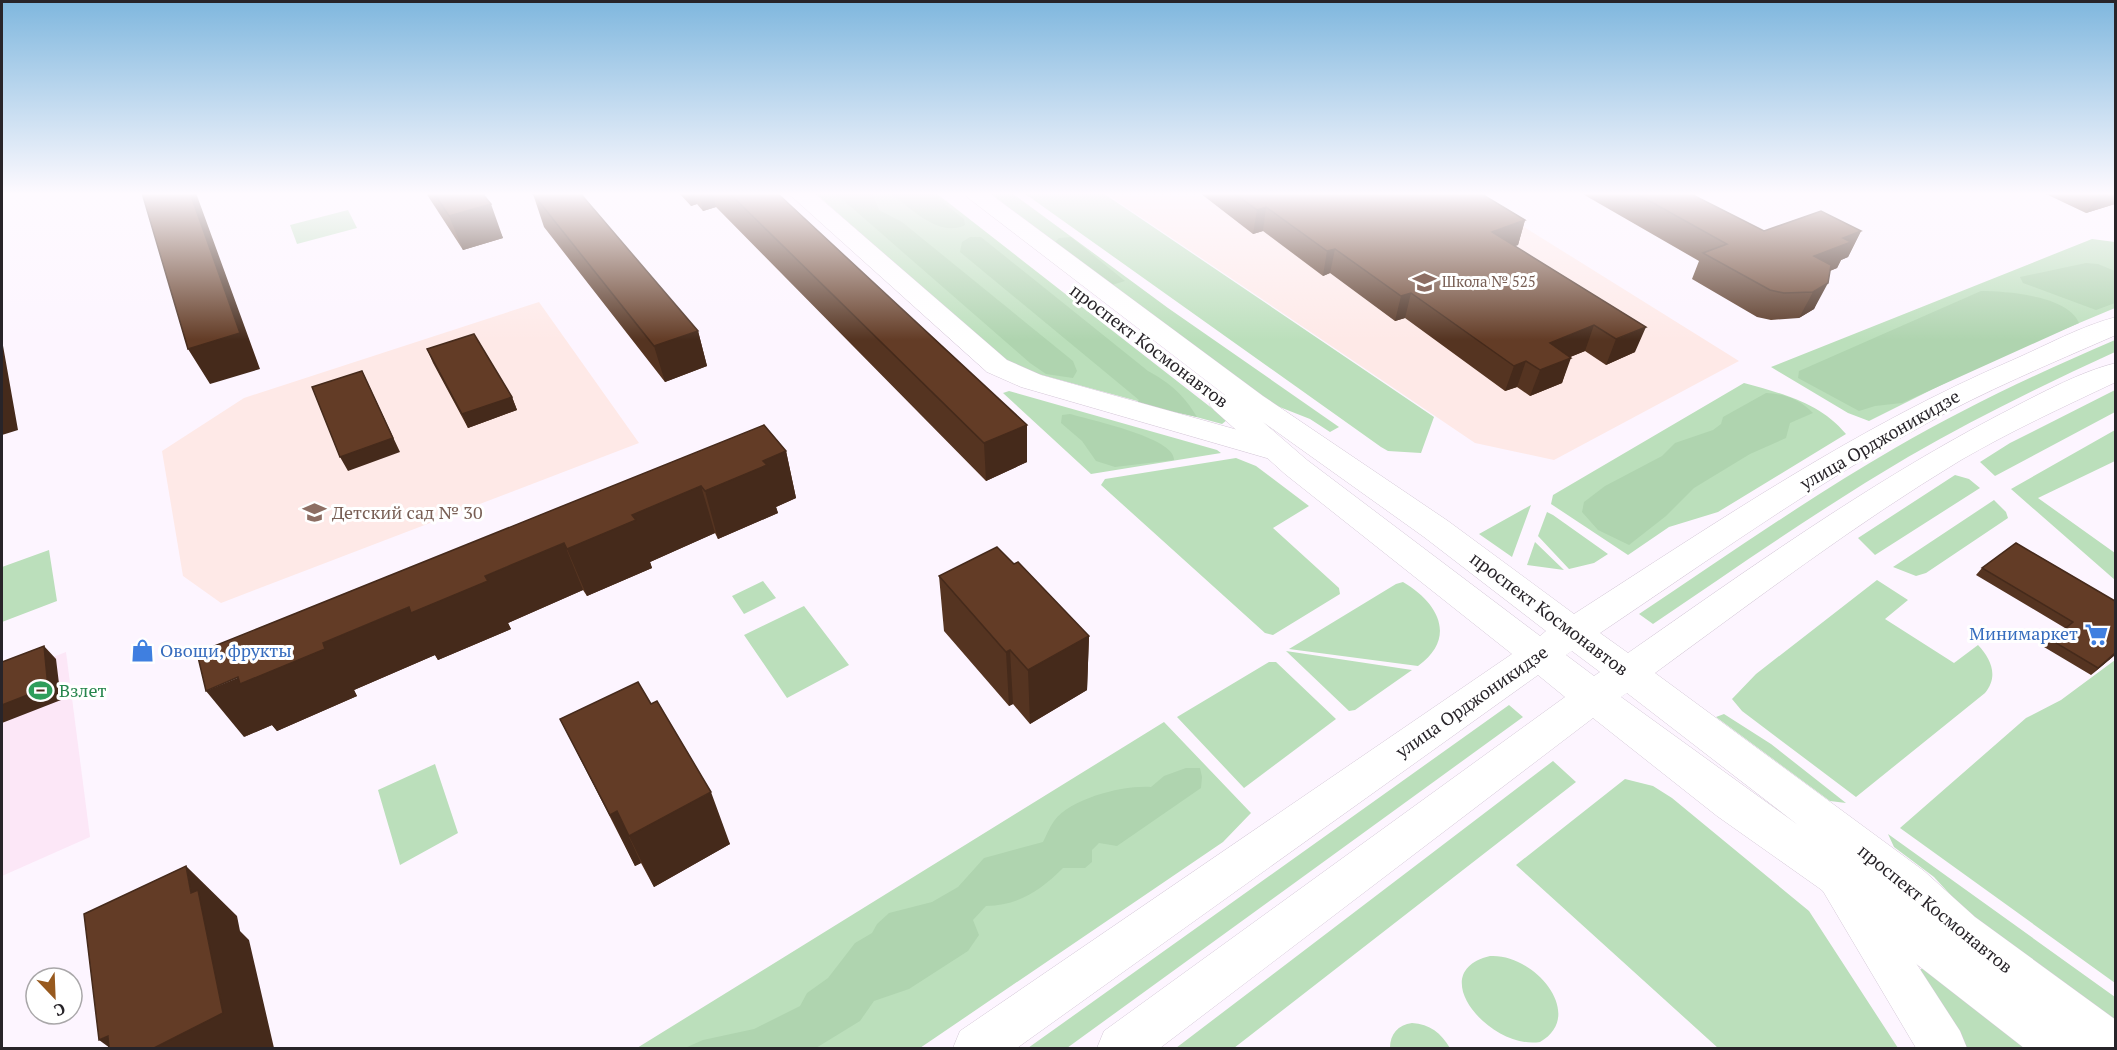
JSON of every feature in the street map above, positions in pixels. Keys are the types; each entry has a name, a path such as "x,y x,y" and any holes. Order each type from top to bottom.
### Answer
{"street":[{"path":"856,242 997,366 1031,381 1277,451"},
{"name":"проспект Космонавтов","path":"1014,242 1234,411 1277,451 1538,655 1732,803 1834,874 2062,1048"},
{"name":"проспект Космонавтов","path":"1039,242 1253,402 1427,522 1627,672 1909,885 1959,932 2114,1048"},
{"name":"улица Орджоникидзе","path":"977,1048 1538,655 1876,438 1982,383 2115,325"},
{"path":"1121,1048 1627,672 1818,537 1950,453 2032,410 2115,371"},
{"path":"1834,874 1943,1048"}],"shaded area":[{"name":"Школа № 525","path":"1178,242 1548,242 1739,361 1554,460 1475,443"},
{"name":"Детский сад № 30","path":"539,302 639,443 221,603 183,576 162,451 244,398"},
{"path":"66,652 90,837 2,876 2,677"}],"green space":[{"path":"870,242 999,242 1227,420 1222,424 1012,367"},
{"path":"891,242 927,242 1073,361 1077,371 1073,378 1046,374 1030,363"},
{"path":"962,242 987,242 1148,371 1170,385 1182,396 1197,417 1136,404 1139,400 960,252"},
{"path":"1054,242 1078,242 1168,308 1339,427 1330,432 1310,419 1272,404"},
{"path":"1055,242 1077,242 1125,281 1112,285"},
{"path":"1093,242 1175,242 1434,417 1421,453 1388,451"},
{"path":"2084,242 2115,242 2115,308 1993,359 1869,421 1848,413 1771,367"},
{"path":"2086,263 2098,264 2115,271 2115,303 2096,310 2023,283 2020,277"},
{"path":"1981,291 2021,294 2050,301 2073,314 2079,323 1902,403 1875,406 1859,411 1798,378 1799,371"},
{"path":"2115,340 2115,352 2010,402 1908,457 1811,518 1653,624 1639,614 1797,508 1895,448 2003,391"},
{"path":"1744,383 1812,407 1824,414 1846,434 1718,512 1669,527 1628,555 1551,504 1553,495"},
{"path":"2115,390 2115,412 1995,476 1980,462 2010,443"},
{"path":"1009,391 1221,453 1091,474 1003,393"},
{"path":"1766,393 1791,398 1813,413 1790,423 1786,438 1750,454 1694,488 1666,516 1629,545 1598,530 1582,512 1584,502 1605,486 1662,456 1675,443 1713,430 1721,424 1723,417"},
{"path":"1070,414 1147,437 1171,452 1174,460 1115,467 1096,461 1082,441 1061,423 1062,415"},
{"path":"2115,430 2115,461 2038,498 2115,553 2115,580 2011,489"},
{"path":"1236,458 1256,466 1309,506 1273,528 1339,588 1340,594 1273,635 1265,633 1101,485 1105,479"},
{"path":"1955,475 1969,479 1980,488 1875,555 1858,538"},
{"path":"1994,500 2006,512 2008,518 1926,573 1916,576 1893,567"},
{"path":"1531,505 1512,557 1479,534"},
{"path":"1547,512 1608,554 1594,563 1569,569 1538,536"},
{"path":"1535,542 1564,570 1527,565"},
{"path":"49,550 57,601 2,622 2,567"},
{"path":"1877,580 1908,600 1885,619 1954,663 1978,645 1990,662 1992,680 1985,693 1856,797 1742,711 1732,699 1756,674"},
{"path":"763,581 776,598 744,614 732,596"},
{"path":"1403,582 1426,600 1439,621 1440,633 1437,644 1430,655 1418,666 1289,649 1396,584"},
{"path":"804,606 849,665 787,698 744,635"},
{"path":"1286,651 1412,670 1355,710 1349,711"},
{"path":"2115,660 2115,983 1900,828 2026,718 2061,700"},
{"path":"1269,662 1276,662 1336,719 1244,788 1177,717"},
{"path":"1509,705 1523,717 1067,1048 1028,1048"},
{"path":"1724,714 1771,744 1846,803 1830,801 1716,717"},
{"path":"1164,722 1251,813 1223,842 920,1048 637,1048"},
{"path":"1553,761 1576,782 1234,1048 1176,1048"},
{"path":"435,764 458,833 400,865 378,790"},
{"path":"1186,768 1200,768 1201,788 1117,846 1099,843 1092,850 1092,862 1085,868 1063,868 1046,884 1019,900 986,906 973,920 979,935 968,951 909,989 874,1001 860,1021 816,1048 685,1048 703,1040 754,1029 800,1006 807,993 828,978 855,943 872,933 877,924 889,913 932,902 958,887 984,858 1043,842 1054,821 1073,806 1113,791 1151,787 1164,776"},
{"path":"1625,779 1653,786 1672,798 1809,911 1898,1048 1718,1048 1516,865"},
{"path":"1888,834 2115,997 2115,1028 1969,915 1934,877 1894,847"},
{"path":"1490,956 1507,958 1523,964 1538,975 1549,988 1556,1002 1558,1017 1553,1030 1540,1042 1521,1041 1502,1034 1485,1023 1471,1008 1463,992 1463,977 1471,965"},
{"path":"1924,967 1942,976 2036,1048 1967,1048 1920,976 1920,970"},
{"path":"1412,1023 1434,1030 1450,1048 1390,1048 1391,1038 1396,1031"}],"building":[{"path":"156,242 208,242 240,333 188,349"},
{"path":"571,242 622,242 698,331 654,346"},
{"path":"779,242 830,242 1027,425 984,443"},
{"path":"1315,242 1508,242 1646,327 1616,339 1594,325 1550,343 1571,358 1540,370 1526,361 1514,366 1411,293 1401,296 1335,249 1327,251"},
{"path":"1723,242 1851,242 1814,256 1831,265 1828,283 1813,292 1784,293 1770,290 1703,253 1727,244"},
{"path":"474,334 512,397 462,414 427,349"},
{"path":"362,371 393,438 340,457 312,387"},
{"path":"764,425 786,451 763,461 767,465 705,491 701,486 632,515 636,520 567,549 564,543 485,576 488,581 411,613 409,607 323,643 325,649 240,684 238,677 206,691 197,653"},
{"path":"2016,543 2115,601 2115,653 2098,668 2051,640 2073,622 1982,568"},
{"path":"997,547 1014,564 1018,562 1089,636 1028,670 1010,650 1006,652 939,576"},
{"path":"44,646 48,687 2,705 2,662"},
{"path":"638,682 651,704 657,701 711,792 629,836 617,811 610,815 560,719"},
{"path":"186,866 191,893 198,890 223,1013 154,1048 109,1048 108,1036 99,1040 84,914"}],"place":[{"name":"Школа № 525","path":"1424,282"},
{"name":"Детский сад № 30","path":"314,513"},
{"name":"Минимаркет","path":"2096,634"},
{"name":"Овощи, фрукты","path":"142,651"},
{"name":"Взлет","path":"41,691"}]}
